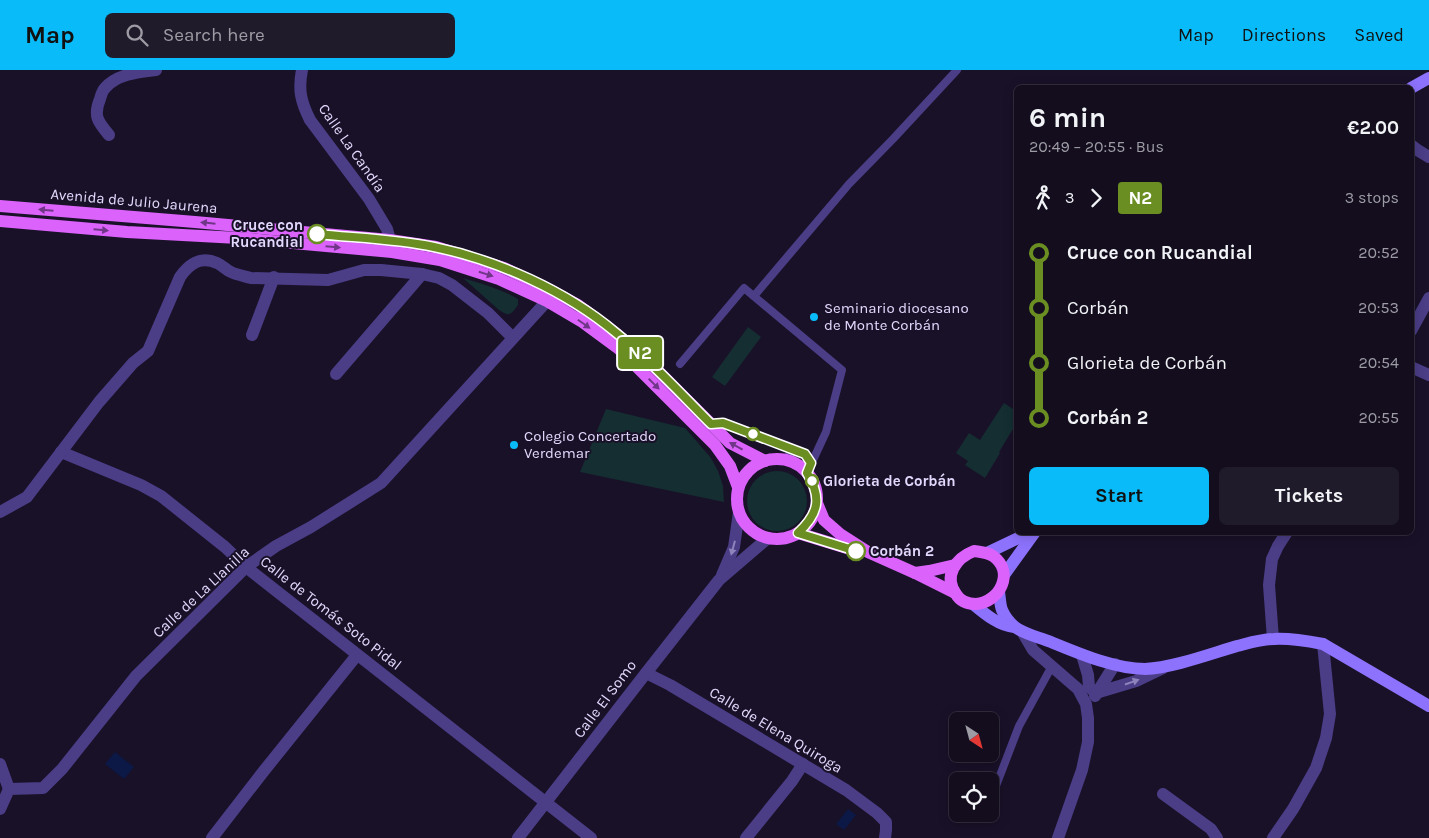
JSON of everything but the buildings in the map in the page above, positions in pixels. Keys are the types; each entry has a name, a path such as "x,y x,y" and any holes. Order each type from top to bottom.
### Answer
{"main road":[{"path":"1414,86 1429,78"},
{"name":"Avenida de Julio Jaurena","path":"0,206 390,240 436,247 504,268 578,305 614,331 645,358 730,444 765,461"},
{"name":"Avenida de Julio Jaurena","path":"0,221 127,232 238,238 392,252 440,260 499,278 547,301 581,321 619,349 714,445 730,466 738,487"},
{"path":"817,503 808,523 798,533 778,539 768,538 755,533 745,524 736,500 738,487 744,475 754,466 765,461 785,460 809,468 816,491 817,503 824,520 840,534 868,552 955,593"},
{"path":"798,533 856,551 868,552"},
{"path":"987,554 1025,535"},
{"path":"973,604 983,603 992,599 999,592 1004,575 1033,535"},
{"path":"1004,575 1002,568 994,557 974,551 961,558 955,565 951,576 955,593 960,599 973,604 1007,627 1082,655 1127,667 1145,669 1166,666 1252,642 1273,639 1300,640 1323,644 1429,706"},
{"path":"915,573 955,565"},
{"path":"999,592 1002,610 1019,630"}],"street":[{"path":"109,135 99,124 96,111 104,89 115,80 131,74 156,70"},
{"name":"Calle La Candía","path":"302,70 300,93 303,106 310,120 368,199 387,229 390,240"},
{"path":"1414,147 1429,156"},
{"path":"0,512 27,497 99,402 133,363 148,351 180,277 193,262 208,260 240,276 251,278 328,280 364,270 381,270 422,274 439,278 452,285 488,313 514,338"},
{"path":"336,374 422,274"},
{"path":"252,334 274,278"},
{"path":"1414,325 1429,298"},
{"name":"Calle de La Llanilla","path":"9,789 43,788 62,769 136,676 246,567 276,546 311,527 380,483 547,301"},
{"path":"1414,368 1429,376"},
{"name":"Calle de Tomás Soto Pidal","path":"61,452 141,485 161,496 225,546 246,567 591,838"},
{"name":"Calle El Somo","path":"518,838 719,580 734,546 739,512"},
{"path":"1273,639 1269,585 1272,559 1284,535"},
{"name":"Calle El Somo","path":"719,580 768,538"},
{"path":"1019,630 1033,650 1078,689 1086,704 1088,742 1082,770 1058,838"},
{"path":"1273,838 1293,809 1316,768 1326,738 1330,714 1323,644"},
{"path":"212,838 357,655"},
{"path":"1082,655 1088,675 1089,687 1096,693"},
{"path":"1088,718 1096,693 1115,664"},
{"path":"1096,693 1136,681 1166,666"},
{"name":"Calle de Elena Quiroga","path":"646,673 670,685 846,790 886,822 885,838"},
{"path":"0,764 9,789 0,809"},
{"path":"746,838 792,781 803,764"},
{"path":"1163,794 1211,829 1217,838"}],"lane":[{"path":"754,296 849,184 957,70"},
{"path":"680,364 744,288 754,296 842,370 826,432 809,468"},
{"path":"711,424 723,423 805,454 809,468"},
{"path":"785,460 794,450"},
{"path":"999,778 1019,726 1052,666"}],"green space":[{"path":"463,278 512,295 518,299 518,305 510,314 502,312"},
{"path":"748,327 761,337 725,386 712,377"},
{"path":"1004,403 1014,410 1014,427 985,478 965,465 968,461 956,453 969,433 980,440"},
{"path":"606,409 685,428 711,458 718,471 723,486 724,502 580,472"},
{"name":"Glorieta de Corbán","path":"771,471 783,471 794,476 802,484 807,495 805,513 794,526 783,531 771,531 760,526 752,518 747,507 747,495 752,484 760,476"}],"water":[{"path":"115,752 134,767 124,779 105,764"},
{"path":"848,809 856,815 844,830 836,824"}],"bus line":[{"name":"N2","path":"317,234 390,240 436,247 504,268 578,305 614,331 645,358 711,424 723,423 805,454 811,463 807,473 816,491 817,503 808,523 798,533 856,551"}],"place":[{"name":"Cruce con Rucandial","path":"317,234"},
{"name":"Seminario diocesano de Monte Corbán","path":"814,317"},
{"name":"Colegio Concertado Verdemar","path":"514,445"},
{"name":"Glorieta de Corbán","path":"812,481"},
{"name":"Corbán 2","path":"856,551"}]}
